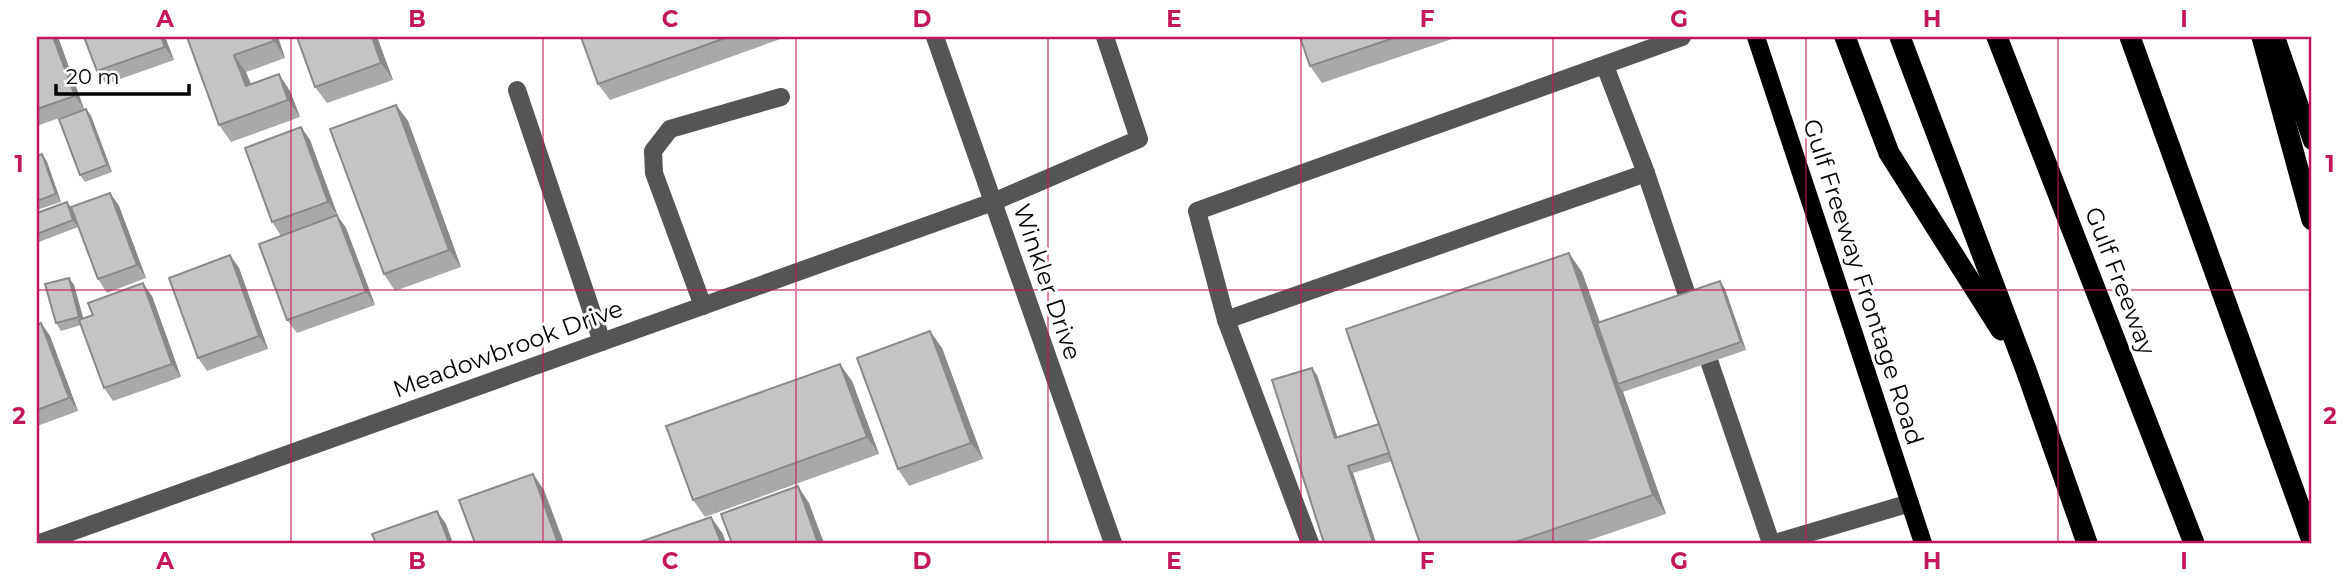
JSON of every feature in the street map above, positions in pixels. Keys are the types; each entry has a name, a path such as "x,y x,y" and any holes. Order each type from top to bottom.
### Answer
{"highway":[{"path":"1845,37 1889,153 2026,370"},
{"path":"1900,37 2026,370 2087,543"},
{"name":"Gulf Freeway","path":"1997,37 2194,543"},
{"path":"2130,37 2312,541"},
{"path":"2262,37 2312,220"}],"main road":[{"name":"Gulf Freeway Frontage Road","path":"1756,37 1923,543"},
{"path":"2276,37 2312,141"}],"street":[{"name":"Winkler Drive","path":"934,37 1113,543"},
{"name":"Meadowbrook Drive","path":"40,543 993,202 1139,139 1105,37"},
{"path":"1310,543 1226,320 1197,211 1682,37"},
{"path":"1605,66 1646,173 1773,543 1910,503"},
{"path":"517,90 602,342"},
{"path":"702,306 654,173 653,151 670,129 781,97"},
{"path":"1226,320 1646,173"}],"building":[{"path":"37,37 53,37 75,96 37,109"},
{"path":"84,37 161,37 165,47 97,71"},
{"path":"187,37 272,37 274,41 234,55 246,86 279,74 288,100 219,125"},
{"path":"297,37 372,37 381,63 315,87"},
{"path":"581,37 728,37 598,84"},
{"path":"1300,37 1397,37 1310,66"},
{"path":"396,105 449,250 384,274 330,129"},
{"path":"86,109 107,165 80,175 59,119"},
{"path":"301,127 328,202 272,222 245,148"},
{"path":"42,154 56,194 37,201 37,156"},
{"path":"110,193 137,265 98,279 71,207"},
{"path":"67,202 73,220 37,234 37,213"},
{"path":"337,215 366,292 287,320 259,244"},
{"path":"1569,253 1653,495 1513,543 1420,543 1346,329"},
{"path":"230,255 259,336 198,358 169,278"},
{"path":"69,278 79,317 56,323 45,284"},
{"path":"1720,281 1741,342 1618,384 1597,323"},
{"path":"143,283 172,364 104,388 79,320 93,315 88,303"},
{"path":"41,323 69,398 37,410 37,325"},
{"path":"930,331 971,443 898,469 857,358"},
{"path":"840,364 867,437 693,500 666,426"},
{"path":"1312,368 1335,438 1379,424 1389,453 1348,466 1373,542 1324,543 1272,380"},
{"path":"533,474 558,543 475,543 459,500"},
{"path":"798,486 818,543 732,543 721,514"},
{"path":"437,511 449,543 376,543 372,534"},
{"path":"711,517 721,543 637,543"}]}
